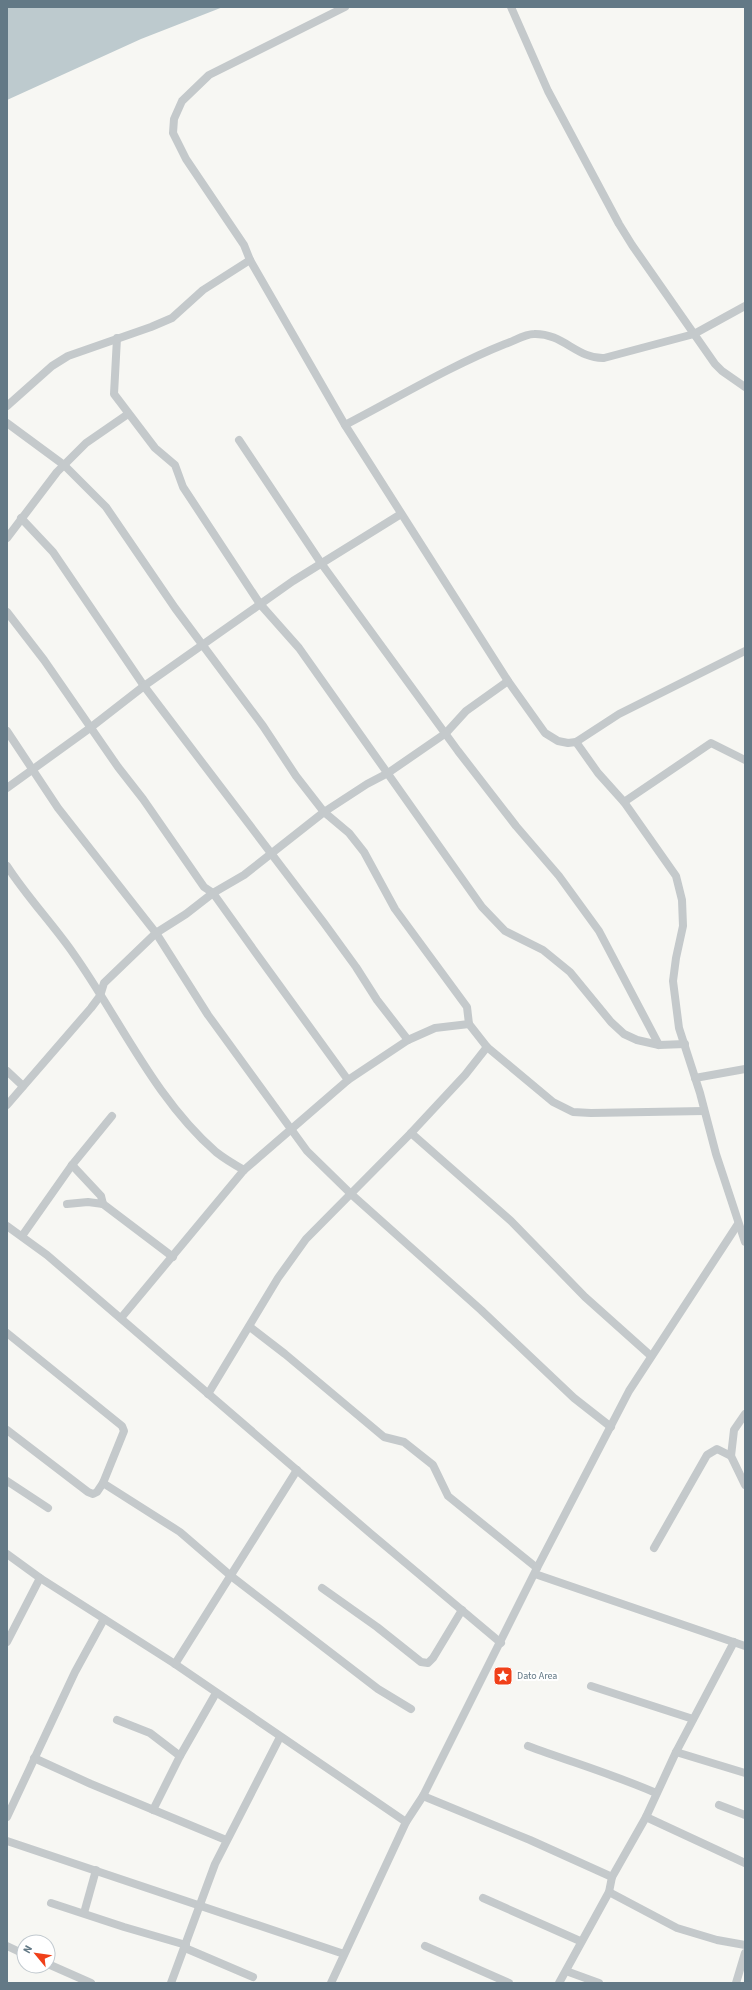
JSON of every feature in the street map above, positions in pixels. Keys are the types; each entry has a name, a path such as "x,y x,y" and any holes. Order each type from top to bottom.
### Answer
{"street":[{"path":"345,7 209,75 182,100 174,119 173,133 186,159 244,245 250,260 345,425 401,514 447,582 508,681 545,733 558,741 568,743 576,742 619,714 745,651"},
{"path":"511,7 548,91 619,224 715,364 722,372 745,387"},
{"path":"7,406 52,366 68,356 151,327 172,318 202,290 250,260"},
{"path":"345,425 486,352 532,334 548,334 556,337 583,354 596,358 604,358 694,334 745,306"},
{"path":"117,338 113,391 128,414 155,448 175,465 183,487 260,604 299,648 482,907 505,931 542,950 570,972 611,1022 624,1034 637,1040 659,1044 685,1044"},
{"path":"7,538 44,487 64,465 86,443 128,414"},
{"path":"7,423 64,465 106,508 175,608 263,726 296,776 324,812 349,833 364,852 395,909 467,1007 470,1024 487,1047 553,1102 574,1112 704,1111"},
{"path":"239,440 321,563 486,788 559,876 599,931 659,1044"},
{"path":"7,788 90,728 144,686 260,604 321,563 401,514"},
{"path":"21,518 53,552 144,686 324,923 356,967 376,1000 408,1040"},
{"path":"7,612 44,660 118,767 143,798 204,887 214,893 348,1080"},
{"path":"7,1105 100,996 104,983 156,933 186,914 214,893 244,875 324,812 388,772 446,733 466,711 508,681"},
{"path":"7,730 32,770 90,850 156,933 208,1015 290,1130 307,1151 351,1194 481,1310 574,1398 611,1427"},
{"path":"576,742 598,773 624,802 671,867 679,888 682,900 683,926 673,981 679,1028 696,1078 704,1111 738,1224 745,1242"},
{"path":"624,802 711,743 745,760"},
{"path":"7,866 34,904 73,953 162,1089 187,1123 217,1153 244,1170"},
{"path":"121,1318 244,1170 348,1080 408,1040 435,1028 470,1024"},
{"path":"208,1394 278,1278 306,1240 411,1133 465,1075 487,1047"},
{"path":"696,1078 745,1069"},
{"path":"7,1070 23,1086"},
{"path":"22,1236 72,1166 112,1116"},
{"path":"411,1133 511,1221 585,1297 651,1356"},
{"path":"72,1166 101,1196 103,1204"},
{"path":"66,1204 88,1202 103,1204 173,1257"},
{"path":"335,1982 344,1954 406,1822 423,1796 536,1571 629,1391 738,1224"},
{"path":"7,1226 47,1255 297,1470 501,1642"},
{"path":"250,1326 384,1437 404,1442 432,1465 448,1496 536,1571 745,1646"},
{"path":"7,1333 122,1426 124,1431 103,1483 97,1492 93,1494 88,1492 7,1430"},
{"path":"730,1456 734,1430 745,1414"},
{"path":"654,1548 707,1455 717,1449 730,1456 745,1485"},
{"path":"175,1664 297,1470"},
{"path":"7,1481 48,1508"},
{"path":"103,1483 180,1532 231,1576 378,1689 411,1709"},
{"path":"7,1554 40,1578 175,1664 406,1822"},
{"path":"7,1642 40,1578"},
{"path":"322,1588 377,1627 421,1662 428,1663 433,1658 462,1610"},
{"path":"7,1817 75,1672 104,1619"},
{"path":"559,1983 580,1941 609,1892 612,1877 646,1817 676,1752 734,1642"},
{"path":"591,1686 693,1719"},
{"path":"153,1810 180,1756 216,1693"},
{"path":"117,1720 150,1733 180,1756"},
{"path":"171,1983 215,1864 280,1737"},
{"path":"528,1746 596,1771 621,1777 656,1793"},
{"path":"676,1752 739,1773 745,1773"},
{"path":"34,1758 226,1840"},
{"path":"423,1796 530,1840 612,1877"},
{"path":"719,1805 745,1815"},
{"path":"646,1817 745,1863"},
{"path":"7,1841 344,1954"},
{"path":"84,1913 96,1870"},
{"path":"609,1892 677,1928 717,1940 745,1945"},
{"path":"483,1898 580,1941"},
{"path":"52,1903 185,1946 253,1977"},
{"path":"425,1946 509,1983"},
{"path":"736,1983 745,1953"},
{"path":"56,1968 91,1983"},
{"path":"566,1971 599,1983"}],"shaded area":[{"path":"7,7 223,7 141,39 7,100"}],"place":[{"name":"Dato Area","path":"503,1676"}]}
